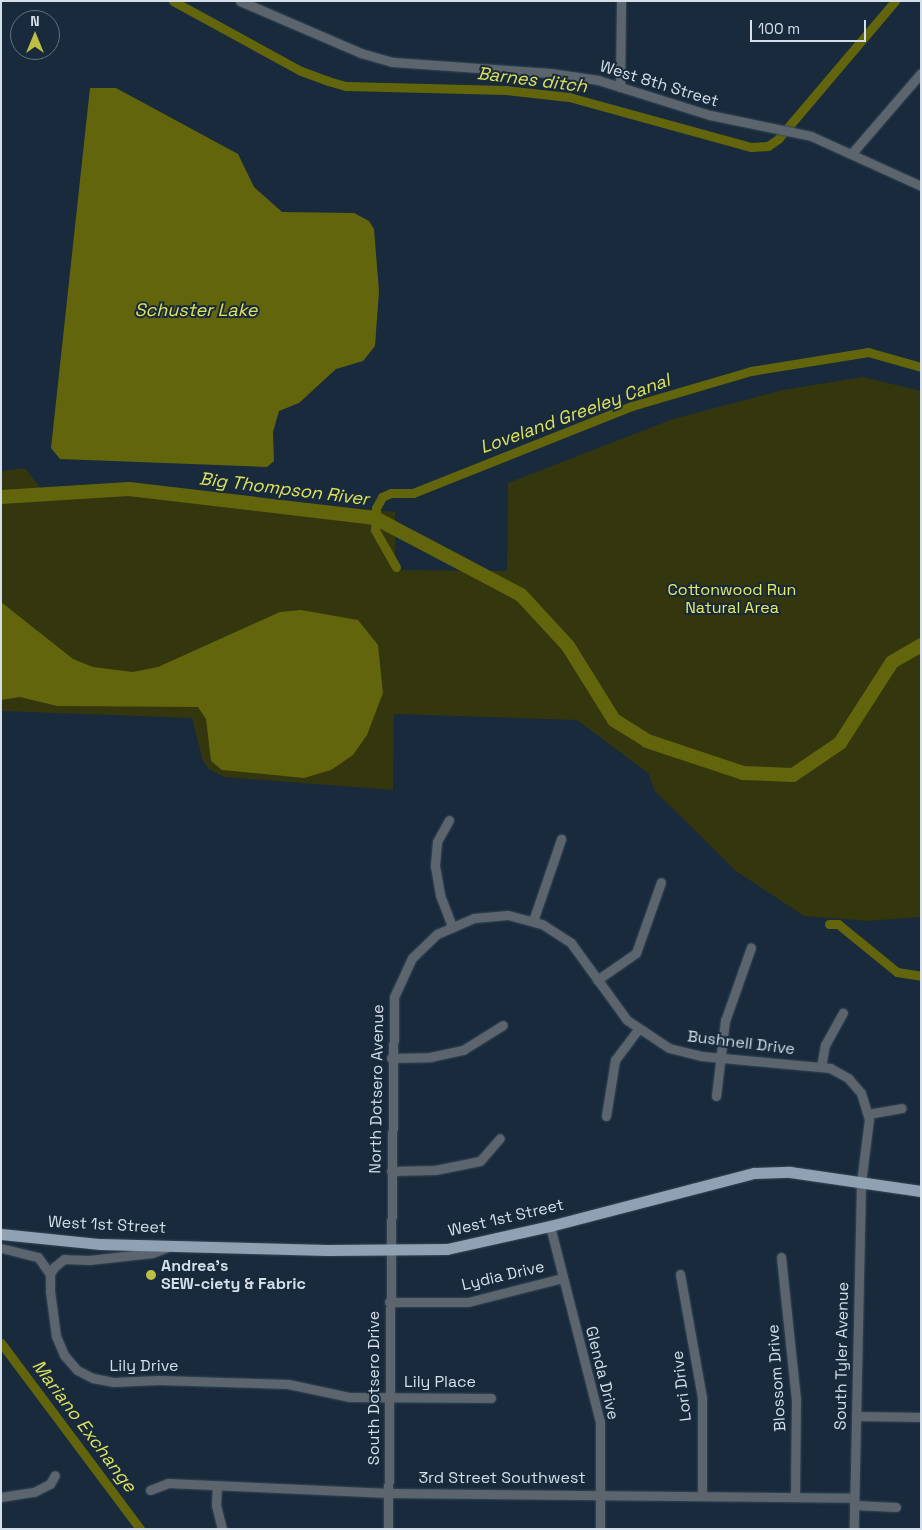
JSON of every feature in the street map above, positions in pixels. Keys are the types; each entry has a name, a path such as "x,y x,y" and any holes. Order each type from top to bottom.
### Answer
{"main road":[{"name":"West 1st Street","path":"1,1234 100,1244 327,1250 457,1248 754,1173 790,1172 921,1191"}],"street":[{"name":"West 8th Street","path":"240,1 361,53 393,62 550,72 620,87 710,115 825,140 921,186"},
{"path":"620,87 621,1"},
{"path":"852,153 921,73"},
{"path":"449,820 436,842 434,866 440,895 452,926"},
{"path":"533,921 561,839"},
{"path":"597,980 636,953 661,882"},
{"name":"Bushnell Drive","path":"452,926 485,916 508,915 533,921 571,943 622,1014 638,1030 669,1048 721,1057 836,1070 853,1082 861,1093 868,1114 861,1183"},
{"name":"North Dotsero Avenue","path":"390,1248 392,1010 398,983 419,950 452,926"},
{"path":"716,1096 725,1021 751,947"},
{"path":"821,1067 825,1045 843,1013"},
{"path":"391,1058 430,1057 456,1052 503,1025"},
{"path":"606,1116 615,1060 638,1030"},
{"path":"868,1114 902,1108"},
{"path":"391,1171 435,1170 480,1162 496,1147 500,1138"},
{"name":"South Tyler Avenue","path":"854,1529 861,1183"},
{"name":"Glenda Drive","path":"550,1226 600,1422 602,1494 600,1529"},
{"path":"1,1248 38,1256 50,1274 64,1259 89,1260 152,1253 176,1245"},
{"name":"South Dotsero Drive","path":"388,1529 390,1248"},
{"name":"Blossom Drive","path":"781,1257 796,1399 795,1497"},
{"name":"Lily Drive","path":"50,1274 60,1346 70,1363 93,1378 113,1382 159,1380 288,1384 349,1397 390,1397"},
{"name":"Lori Drive","path":"680,1274 702,1398 702,1496"},
{"name":"Lydia Drive","path":"390,1302 468,1302 562,1278"},
{"name":"Lily Place","path":"390,1397 491,1398"},
{"path":"856,1416 921,1418"},
{"path":"1,1497 34,1492 50,1484 55,1475"},
{"name":"3rd Street Southwest","path":"150,1490 168,1483 389,1492 795,1497 854,1501 896,1507"},
{"path":"216,1486 222,1529"}],"green space":[{"name":"Cottonwood Run Natural Area","path":"863,377 921,391 921,917 868,921 804,916 736,871 655,791 648,773 577,720 394,714 393,790 224,777 209,769 203,761 192,718 1,711 1,471 25,468 45,494 125,487 395,512 395,570 507,571 508,483 673,419 783,390"}],"water":[{"name":"Schuster Lake","path":"90,88 116,88 238,154 254,187 282,212 354,213 369,221 374,229 379,291 375,346 363,361 336,369 299,403 279,411 273,432 274,461 267,467 60,459 51,448"},
{"path":"1,602 73,659 93,667 133,672 158,667 280,612 301,610 358,620 378,645 383,693 367,735 353,755 331,770 304,778 222,770 211,761 206,719 198,707 57,706 20,697 1,700"}],"waterway":[{"name":"Barnes ditch","path":"173,1 301,71 346,86 506,90 569,97 751,147 768,146 778,139 895,1"},
{"name":"Loveland Greeley Canal","path":"396,567 375,530 376,508 382,497 391,493 413,493 632,406 751,371 868,352 921,367"},
{"name":"Big Thompson River","path":"1,497 129,489 375,518 521,595 568,646 614,720 647,741 743,773 793,775 840,743 892,662 921,645"},
{"path":"829,924 838,924 897,972 921,976"},
{"name":"Mariano Exchange","path":"1,1343 140,1529"}],"place":[{"name":"Andrea's SEW-ciety & Fabric","path":"151,1275"}]}
